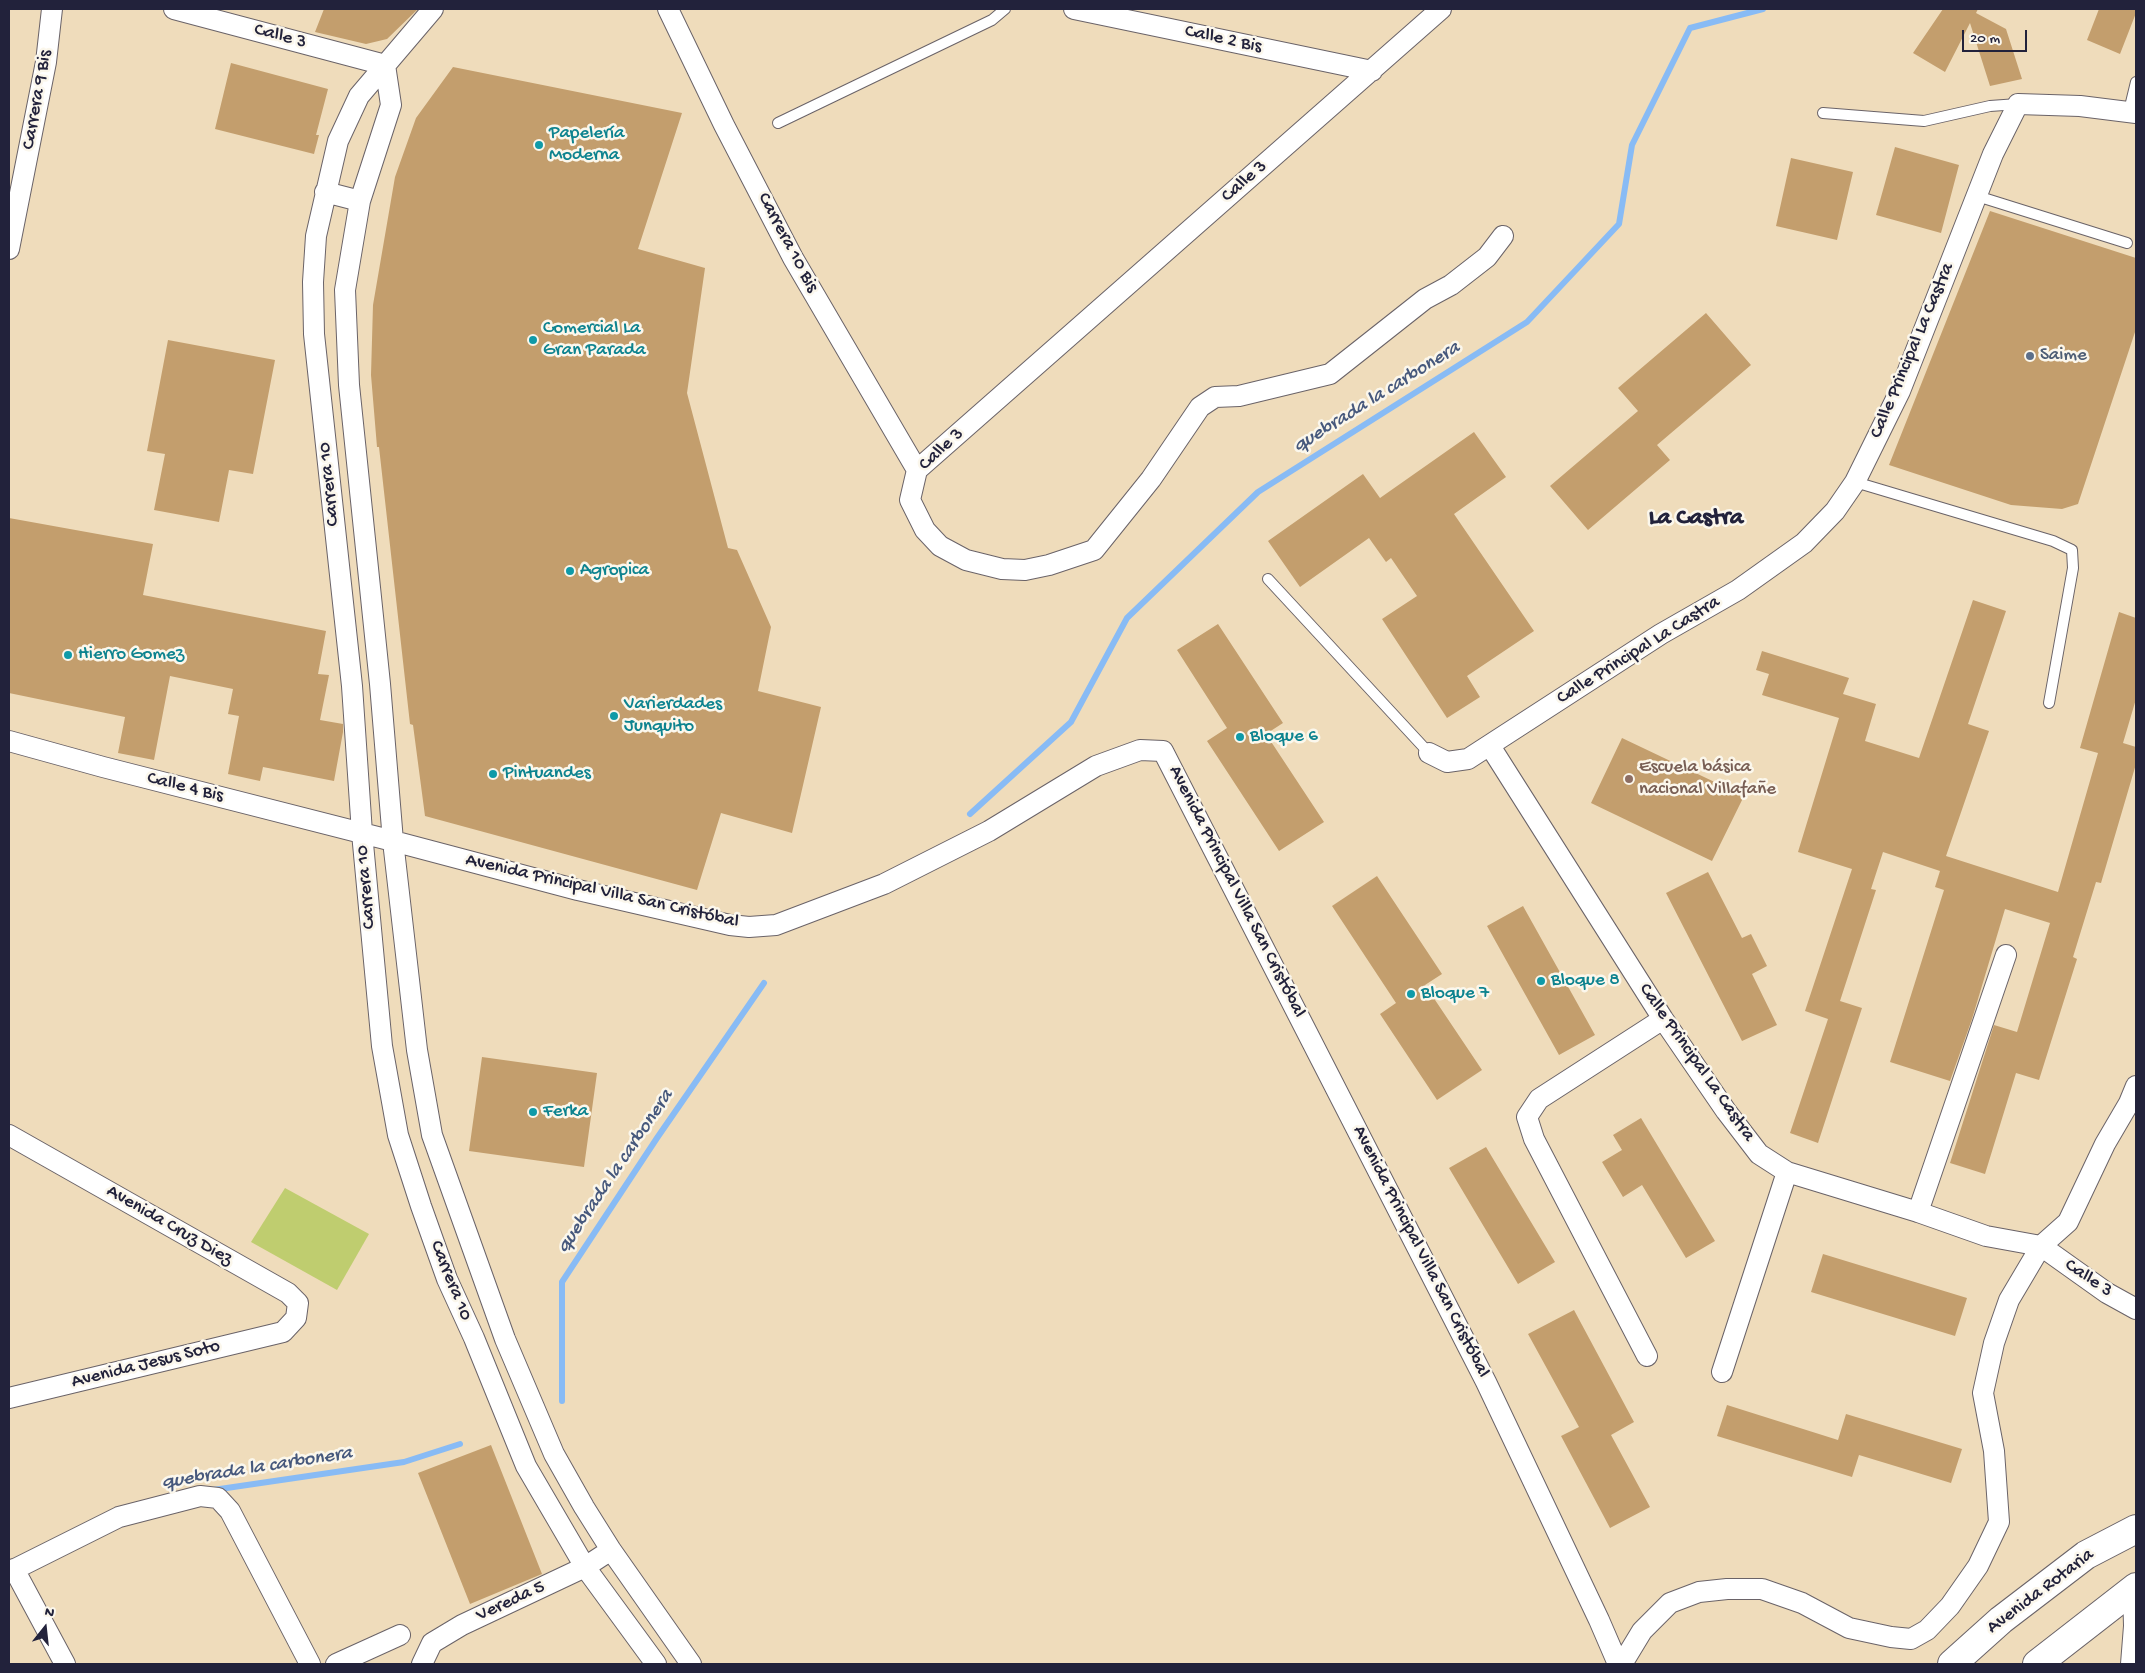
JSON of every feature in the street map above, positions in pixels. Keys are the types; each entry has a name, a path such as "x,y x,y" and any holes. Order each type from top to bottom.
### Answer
{"main road":[{"name":"Avenida Rotaria","path":"1952,1664 2001,1620 2086,1555 2136,1529"},
{"path":"2045,1663 2135,1588"}],"street":[{"name":"Carrera 9 Bis","path":"9,249 46,62 52,9"},
{"name":"Calle 3","path":"174,9 385,65"},
{"name":"Carrera 10","path":"433,9 359,96 338,141 316,236 313,282 314,334 352,686 362,833 382,1046 398,1135 447,1279 474,1338 526,1466 585,1567 656,1664"},
{"name":"Carrera 10 Bis","path":"668,9 724,125 793,258 917,470"},
{"name":"Calle 2 Bis","path":"1074,9 1372,71"},
{"name":"Calle 3","path":"1441,9 917,470 910,500 924,530 940,546 966,560 1002,569 1025,570 1049,565 1094,550 1151,479 1200,407 1215,397 1239,396 1330,374 1425,299 1451,285 1487,257 1503,236"},
{"name":"Carrera 10","path":"385,65 391,106 360,201 345,290 349,385 380,684 393,840 417,1050 432,1135 505,1339 554,1454 611,1550 691,1664"},
{"path":"2018,104 2058,104 2133,112"},
{"name":"Calle Principal La Castra","path":"1429,752 1447,762 1468,759 1490,746 1661,634 1738,590 1804,542 1835,511 1855,482 1900,391 1993,154 2018,104"},
{"path":"325,192 360,201"},
{"path":"320,384 349,385"},
{"name":"Calle 4 Bis","path":"9,741 103,768 362,833"},
{"name":"Calle Principal La Castra","path":"1490,746 1663,1019 1726,1111 1760,1154 1787,1172 1918,1212 1986,1236 2041,1246"},
{"name":"Avenida Principal Villa San Cristóbal","path":"362,833 578,890 749,928 776,925 884,884 989,831 1096,766 1140,750 1163,751 1486,1382 1618,1664"},
{"path":"1918,1212 2006,956"},
{"path":"1647,1356 1534,1139 1527,1117 1539,1098 1663,1019"},
{"path":"1622,1664 1642,1631 1670,1603 1699,1592 1727,1589 1762,1589 1802,1603 1849,1628 1891,1637 1911,1639 1927,1630 1950,1606 1978,1566 1999,1522 1994,1451 1983,1393 1994,1343 2009,1300 2041,1246 2068,1222 2105,1144 2129,1103 2136,1086"},
{"name":"Avenida Cruz Diez","path":"9,1135 288,1293 298,1303 296,1318 283,1332"},
{"path":"1722,1372 1787,1172"},
{"name":"Calle 3","path":"2041,1246 2107,1293 2136,1309"},
{"name":"Avenida Jesus Soto","path":"9,1398 283,1332"},
{"path":"65,1664 12,1570 119,1517 200,1496 218,1498 230,1511 310,1664"},
{"name":"Vereda 5","path":"422,1664 432,1644 462,1625 585,1567 611,1550"},
{"path":"2131,1664 2135,1588"},
{"path":"336,1664 400,1635"}],"lane":[{"path":"778,123 992,20 1005,9"},
{"path":"2133,112 2136,82"},
{"path":"1823,113 1924,121 1990,106 2018,104"},
{"path":"1977,196 2127,243"},
{"path":"1855,482 2053,541 2072,550 2073,568 2049,703"},
{"path":"1268,579 1429,752"}],"green space":[{"path":"285,1188 369,1234 337,1290 251,1242"}],"building":[{"path":"324,9 418,9 387,39 366,44 315,32"},
{"path":"1943,9 1978,9 1976,13 2006,29 2022,79 1990,86 1970,23 1945,72 1913,53"},
{"path":"2099,9 2136,9 2120,54 2087,40"},
{"path":"231,63 328,89 316,135 319,135 314,154 215,129"},
{"path":"453,67 682,113 638,249 705,268 687,393 728,548 737,550 771,627 758,691 821,707 792,833 721,813 697,890 425,816 413,725 410,724 379,447 377,447 371,375 373,305 395,177 416,118"},
{"path":"1895,147 1959,165 1941,233 1876,215"},
{"path":"1791,158 1853,172 1837,240 1776,226"},
{"name":"Saime","path":"1990,211 2136,258 2136,329 2078,504 2062,509 2011,505 1889,465"},
{"path":"1706,313 1751,365 1657,445 1670,460 1588,530 1550,486 1638,411 1618,388"},
{"path":"168,340 275,360 253,474 229,470 219,522 154,510 165,454 147,451"},
{"path":"1474,432 1506,477 1454,514 1534,631 1467,676 1480,697 1447,718 1382,619 1417,596 1391,558 1386,562 1369,538 1300,587 1268,541 1363,474 1380,498"},
{"path":"9,518 153,544 143,595 326,631 318,674 329,675 320,720 343,724 334,781 263,767 260,781 228,774 239,716 228,714 233,689 170,676 154,760 118,753 125,717 9,693"},
{"path":"1973,600 2006,611 1968,724 1989,731 1946,856 2058,892 2098,753 2080,748 2119,612 2136,618 2136,699 2123,743 2136,747 2136,764 2101,883 2096,882 2073,957 2077,959 2039,1080 2016,1073 1985,1174 1950,1163 1994,1025 2017,1032 2050,923 2005,909 1972,1019 1950,1081 1890,1062 1944,890 1935,887 1940,871 1883,852 1871,889 1876,890 1840,1001 1862,1008 1818,1143 1790,1133 1828,1019 1805,1011 1852,869 1798,852 1839,718 1762,695 1769,674 1756,670 1762,651 1849,678 1843,694 1876,704 1865,741 1919,758"},
{"name":"Bloque 6","path":"1218,624 1283,723 1266,734 1324,822 1279,851 1207,741 1227,728 1177,650"},
{"path":"1622,738 1744,796 1712,861 1591,803"},
{"path":"1708,872 1742,938 1751,934 1767,966 1752,974 1777,1025 1742,1041 1666,893"},
{"name":"Bloque 7","path":"1377,876 1442,974 1425,985 1482,1070 1437,1100 1380,1014 1396,1003 1332,906"},
{"name":"Bloque 8","path":"1523,906 1595,1035 1559,1055 1487,926"},
{"name":"Ferka","path":"482,1057 597,1073 584,1167 469,1151"},
{"path":"1641,1118 1715,1241 1686,1258 1642,1185 1623,1197 1602,1162 1622,1150 1613,1135"},
{"path":"1486,1147 1555,1262 1518,1284 1449,1168"},
{"path":"1823,1254 1967,1298 1955,1336 1811,1292"},
{"path":"1574,1310 1634,1422 1611,1435 1650,1507 1610,1528 1561,1436 1579,1427 1528,1334"},
{"path":"1727,1405 1838,1440 1846,1414 1962,1449 1951,1483 1859,1455 1852,1477 1717,1436"},
{"path":"491,1445 542,1574 470,1604 418,1473"}],"waterway":[{"name":"quebrada la carbonera","path":"970,814 1071,722 1127,618 1258,492 1527,322 1619,224 1632,145 1690,28 1763,9"},
{"name":"quebrada la carbonera","path":"562,1401 562,1282 657,1138 764,983"},
{"name":"quebrada la carbonera","path":"213,1490 404,1462 460,1444"}],"place":[{"name":"Papelería Moderna","path":"539,145"},
{"name":"Comercial La Gran Parada","path":"533,340"},
{"name":"Saime","path":"2030,356"},
{"name":"Agropica","path":"570,571"},
{"name":"Hierro Gomez","path":"68,655"},
{"name":"Varierdades Junquito","path":"614,716"},
{"name":"Bloque 6","path":"1240,737"},
{"name":"Pintuandes","path":"493,774"},
{"name":"Escuela básica nacional Villafañe","path":"1629,779"},
{"name":"Bloque 8","path":"1541,981"},
{"name":"Bloque 7","path":"1411,994"},
{"name":"Ferka","path":"533,1112"}],"district":[{"name":"La Castra","path":"1696,519"}]}
